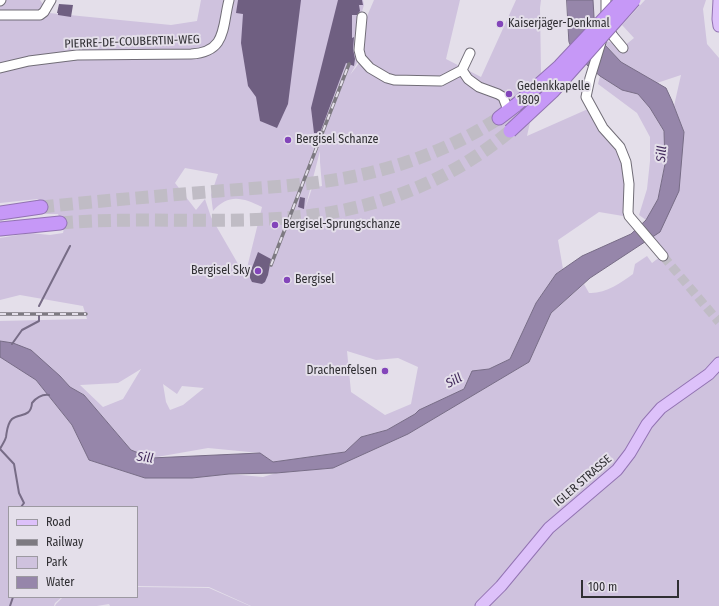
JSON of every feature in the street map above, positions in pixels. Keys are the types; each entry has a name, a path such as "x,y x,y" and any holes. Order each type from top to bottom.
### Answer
{"highway":[{"path":"508,111 560,66 622,0"},
{"path":"510,131 553,91 634,0"},
{"path":"0,213 41,207"},
{"path":"0,229 60,222"}],"main road":[{"path":"719,0 719,21"},
{"name":"IGLER STRASSE","path":"481,606 550,528 617,470 630,453 647,424 662,408 709,374 719,363"}],"street":[{"path":"0,15 41,15 51,0"},
{"name":"PIERRE-DE-COUBERTIN-WEG","path":"0,68 29,61 77,55 191,54 209,51 218,42 220,37 229,0"},
{"path":"606,0 606,23 586,97 603,128 620,146 626,162 629,184 628,212 634,223 663,256"},
{"path":"362,18 359,50 361,58 370,68 386,78 394,80 441,81 462,70 470,53"},
{"path":"606,23 613,36 623,48"},
{"path":"462,70 468,79 479,87 503,97 508,111"}],"green space":[{"path":"0,0 40,0 49,13 171,25 197,21 201,0 363,0 364,5 361,15 357,63 350,75 360,62 365,21 374,0 460,0 446,59 481,77 516,0 541,0 541,72 527,136 588,109 608,136 621,159 625,173 626,185 623,216 599,212 558,240 563,269 556,274 536,303 510,359 489,369 472,371 464,389 419,410 415,414 387,430 361,437 345,452 273,462 260,453 208,448 151,458 131,450 84,395 70,387 60,376 13,343 0,341 0,321 87,319 83,306 20,295 0,300 0,238 30,233 50,235 63,233 64,228 58,214 45,214 38,199 0,203","holes":["320,151 322,186 312,188 305,209","185,168 218,174 211,195 213,211 219,205 231,199 249,201 262,207 245,276 211,217 205,199 196,210 175,183","347,351 376,360 398,358 418,367 411,404 385,415 351,392","141,369 123,399 103,407 80,385 118,383","163,384 177,394 182,386 204,388 183,405 170,410 166,402"]},
{"path":"645,0 706,0 703,9 707,44 719,58 719,606 251,606 209,587 138,586 138,506 8,506 8,598 61,598 54,606 0,606 0,357 36,380 72,425 89,460 145,478 192,478 229,474 263,477 276,473 333,468 408,434 529,362 551,313 584,284 589,293 607,290 633,274 635,264 647,256 652,263 665,253 652,237 684,132 674,106 681,75 657,83 621,62 605,45 607,41 623,47 634,38 622,25"},
{"path":"600,76 622,90 638,94 650,108 664,132 665,164 658,199 646,220 639,215 647,189 650,161 650,137 637,113 598,84"},
{"path":"138,587 209,588 250,606 110,606 109,604 97,606 55,606 62,598 138,598"}],"water":[{"name":"Sill","path":"567,0 593,0 594,17 598,32 605,45 621,62 666,88 684,132 679,191 660,232 590,278 551,313 529,362 408,434 333,468 276,473 229,474 192,478 145,478 89,460 72,425 36,380 0,357 0,341 13,343 31,350 70,387 84,395 131,450 151,458 260,453 273,462 345,452 361,437 387,430 415,414 419,410 464,389 472,371 489,369 510,359 536,303 556,274 582,256 631,234 646,220 658,199 665,164 664,131 650,108 638,94 622,90 600,76 574,54 569,42"}],"building":[{"path":"238,0 301,0 288,104 277,128 260,121 256,97 248,86 241,43 243,14 236,13"},
{"path":"338,0 362,0 363,5 359,5 360,11 357,15 352,15 352,38 354,37 353,49 355,59 354,66 346,63 320,133 314,133 311,108"},
{"path":"59,4 73,5 71,17 58,15"},
{"path":"300,197 305,198 304,209 298,207"},
{"name":"Bergisel-Sprungschanze","path":"258,252 271,259 268,275 265,282 262,284 252,282 250,278 250,273"}],"waterway":[{"path":"39,306 70,246"},
{"path":"12,344 22,330 39,321 39,314"},
{"path":"22,506 24,503 19,493 14,464 0,449 6,438 10,421 15,417 27,413 31,408 32,403 38,398 44,395 49,395"},
{"path":"10,606 13,598"}],"tunnel":[{"path":"41,207 294,185 350,177 386,169 420,158 468,136 499,118"},
{"path":"60,223 122,220 275,219 334,212 388,199 414,189 464,164 510,131"},
{"path":"663,256 719,322"}],"railway":[{"path":"271,265 349,64"},
{"path":"0,314 86,314"}],"place":[{"name":"Kaiserjäger-Denkmal","path":"500,24"},
{"name":"Gedenkkapelle 1809","path":"509,94"},
{"name":"Bergisel Schanze","path":"288,140"},
{"name":"Bergisel-Sprungschanze","path":"275,225"},
{"name":"Bergisel Sky","path":"258,271"},
{"name":"Bergisel","path":"287,280"},
{"name":"Drachenfelsen","path":"385,371"}]}
